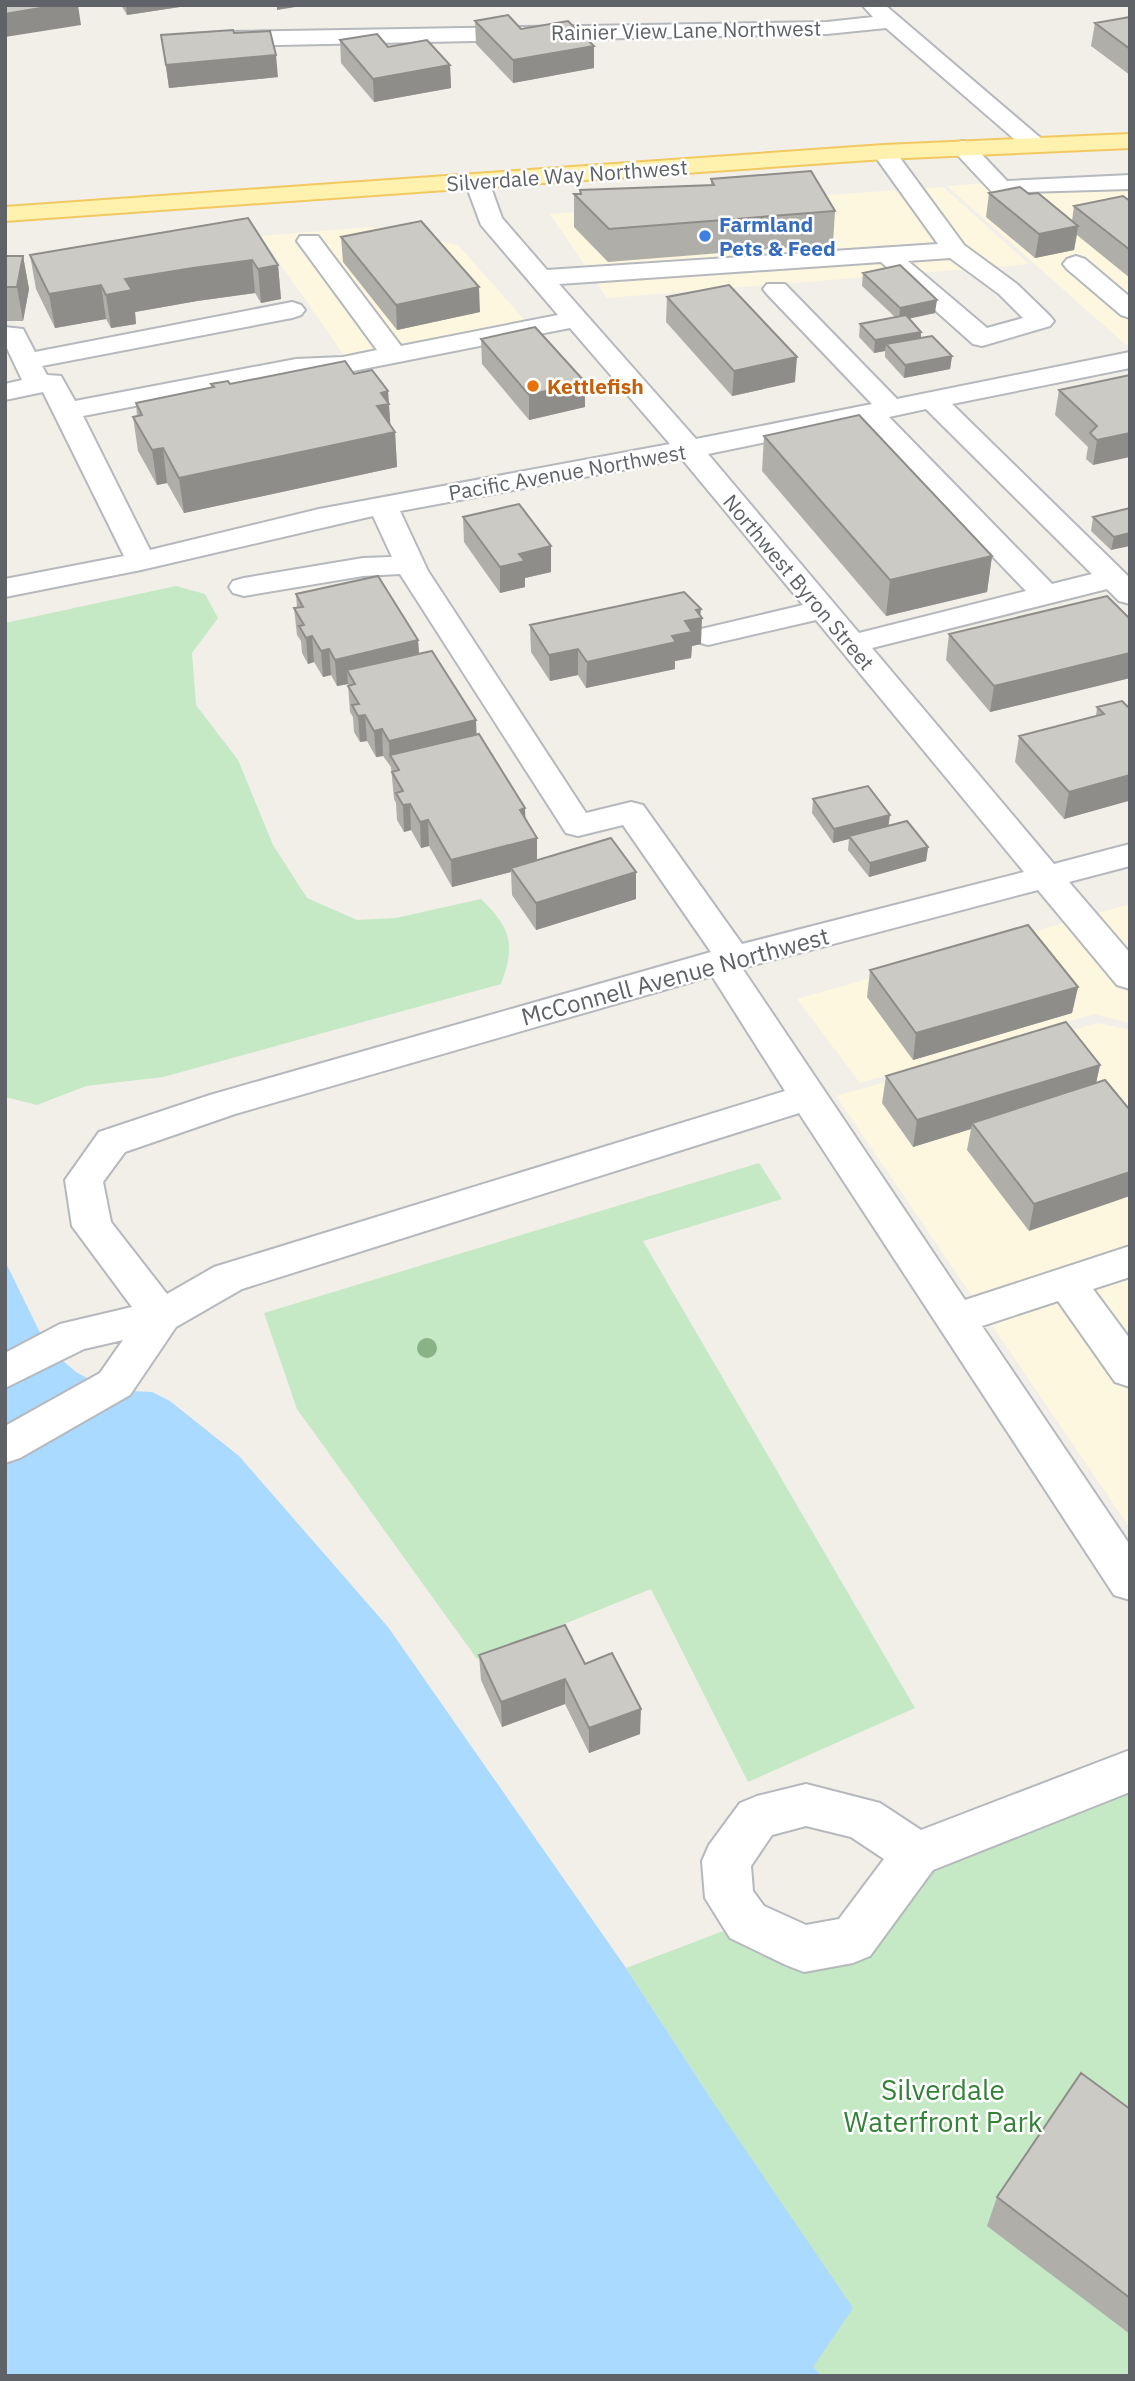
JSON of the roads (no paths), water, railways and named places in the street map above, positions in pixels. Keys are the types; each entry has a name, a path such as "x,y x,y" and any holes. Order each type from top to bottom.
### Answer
{"main road":[{"name":"Silverdale Way Northwest","path":"5,214 477,183 884,152 1130,141"}],"street":[{"name":"Rainier View Lane Northwest","path":"228,39 827,28 886,10"},
{"path":"886,10 1035,145"},
{"path":"963,148 1001,188 1130,182"},
{"path":"884,152 955,250 1009,289 1041,321 982,338 887,255"},
{"name":"Northwest Byron Street","path":"477,183 490,220 689,449 1130,977"},
{"path":"309,241 394,355"},
{"path":"540,278 955,250"},
{"path":"1076,264 1129,309"},
{"path":"776,289 880,411 1045,594"},
{"path":"5,392 32,373 292,310"},
{"path":"67,411 296,367 344,365 576,319"},
{"path":"5,335 14,335 32,373 52,382 141,561"},
{"name":"Pacific Avenue Northwest","path":"5,588 141,561 319,518 689,449 1130,360"},
{"path":"932,400 1121,587"},
{"path":"383,506 410,565 578,826 631,811 727,960 808,1097 1130,1582"},
{"path":"244,587 363,567 410,565"},
{"path":"851,644 1045,594 1121,587"},
{"path":"708,636 822,610"},
{"name":"McConnell Avenue Northwest","path":"162,1316 92,1226 84,1180 112,1142 223,1104 727,960 1130,855"},
{"path":"5,1372 74,1335 162,1316 228,1278 808,1097"},
{"path":"954,1319 1130,1261"},
{"path":"1067,1283 1130,1371"},
{"path":"5,1446 115,1384 162,1316"},
{"path":"916,1854 1130,1771"}],"water":[{"path":"5,1261 47,1347 76,1372 109,1390 152,1392 170,1401 239,1456 388,1627 626,1968 853,2308 813,2367 822,2376 5,2376"}],"place":[{"name":"Farmland Pets & Feed","path":"705,236"},
{"name":"Kettlefish","path":"533,386"}],"park label":[{"name":"Silverdale Waterfront Park","path":"943,2105"}]}
